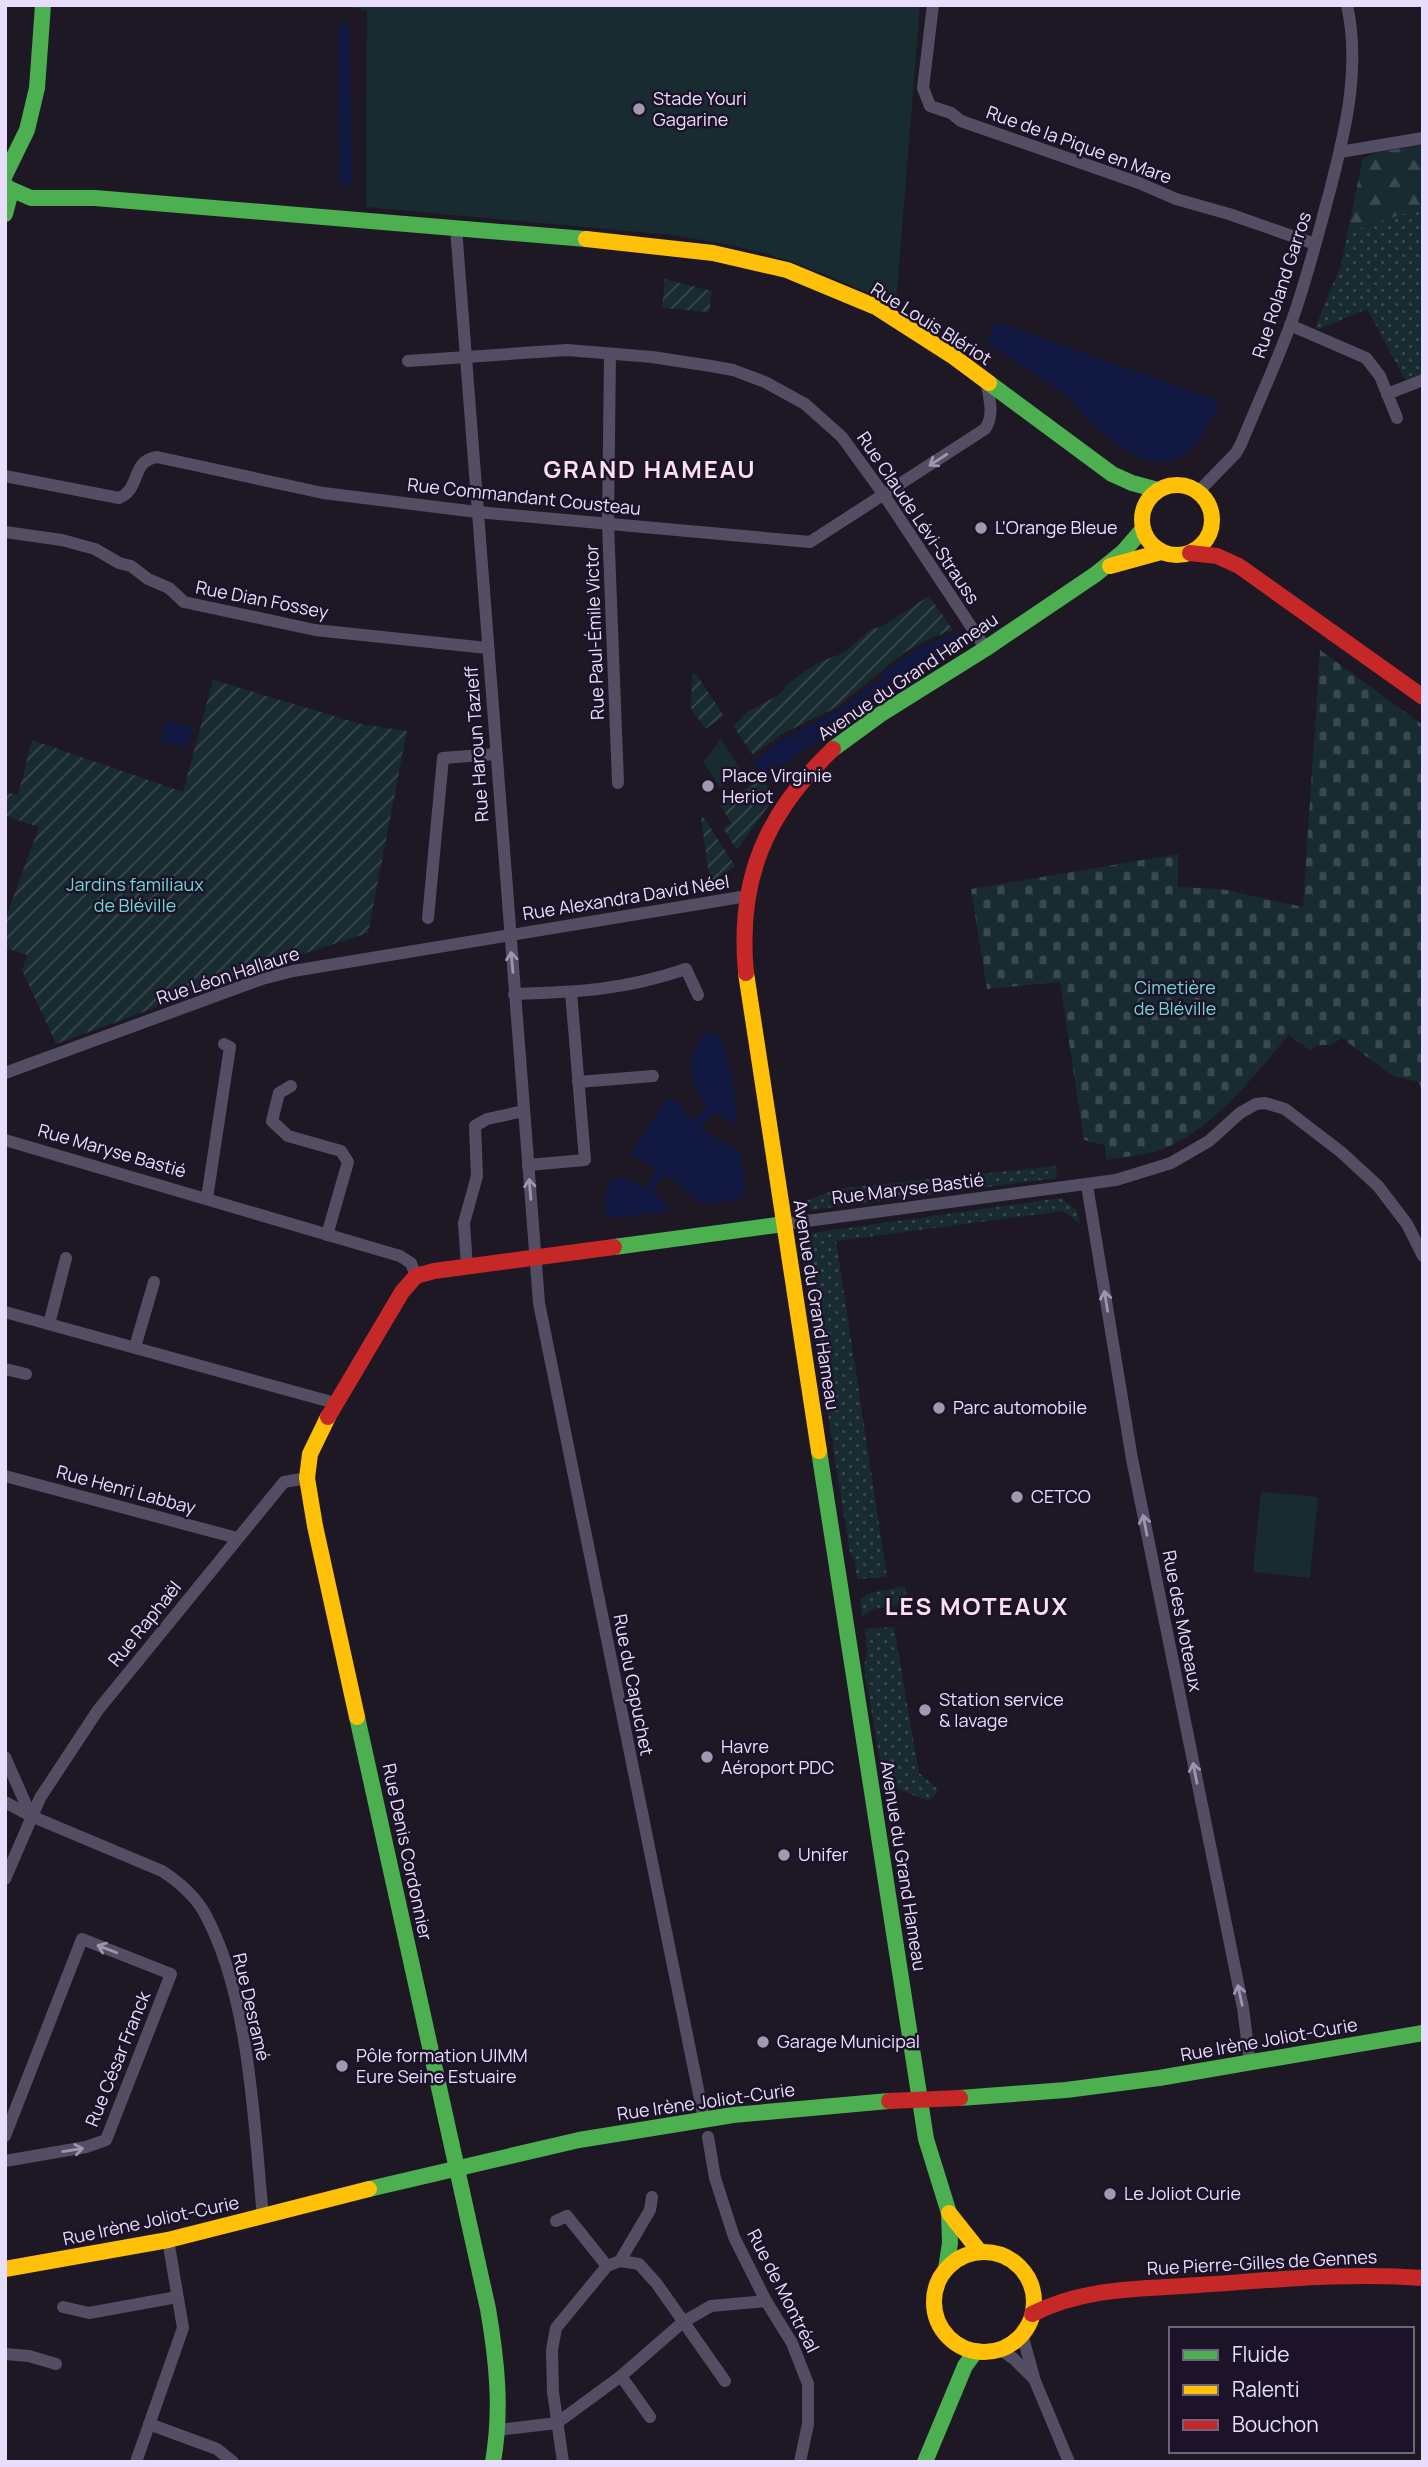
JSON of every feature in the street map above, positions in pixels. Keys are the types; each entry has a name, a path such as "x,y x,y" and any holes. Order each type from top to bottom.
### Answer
{"main road":[{"path":"7,212 10,195 6,182 12,151 27,130 37,88 43,5"},
{"path":"6,182 31,198 7,212"},
{"name":"Rue Louis Blériot","path":"31,198 95,198 456,228 713,253 788,270 876,307 954,357 1112,474 1158,490"},
{"name":"Rue Louis Blériot","path":"1112,474 1126,490 1142,522"},
{"path":"1190,553 1206,541 1211,531 1211,509 1206,500 1191,487 1174,484 1158,490 1147,501 1142,522 1146,538 1161,552 1170,555 1190,553 1217,556 1239,566 1423,697"},
{"name":"Avenue du Grand Hameau","path":"953,2341 939,2323 934,2301 940,2278 946,2269 950,2243 949,2213 926,2139 746,981 743,936 747,896 755,863 774,821 814,767 863,727 986,649 1106,567 1139,536 1142,522"},
{"path":"1211,531 1239,566"},
{"name":"Avenue du Grand Hameau","path":"1106,567 1161,552"},
{"name":"Rue Maryse Bastié","path":"416,1276 434,1270 784,1224"},
{"name":"Rue Denis Cordonnier","path":"416,1276 402,1292 319,1432 310,1454 307,1478 318,1539 497,2359 498,2430 493,2462"},
{"name":"Rue Irène Joliot-Curie","path":"5,2269 168,2240 456,2167 579,2140 704,2119 781,2109 1066,2090 1159,2078 1423,2033"},
{"name":"Avenue du Grand Hameau","path":"949,2213 980,2252"},
{"path":"939,2424 951,2370 953,2341 976,2351 1000,2349 1016,2341 1032,2314 1034,2297 1032,2286 1020,2267 1012,2260 991,2252 961,2257 946,2269"},
{"name":"Rue Pierre-Gilles de Gennes","path":"1032,2286 1045,2290 1103,2292 1335,2274 1423,2278"},
{"name":"Rue Pierre-Gilles de Gennes","path":"1032,2314 1060,2301 1103,2292"},
{"path":"925,2462 965,2366 976,2351"}],"street":[{"name":"Rue de la Pique en Mare","path":"933,5 923,88 930,106 951,113 961,121 1139,183 1176,199 1315,244"},
{"name":"Rue Roland Garros","path":"1198,492 1236,453 1241,444 1290,325 1315,244 1351,100 1352,41 1347,5"},
{"path":"1340,152 1423,138"},
{"name":"Rue Haroun Tazieff","path":"456,228 536,1257"},
{"path":"1290,325 1366,358 1380,376 1397,418"},
{"name":"Rue Claude Lévi-Strauss","path":"408,361 567,350 711,366 733,370 765,382 805,404 842,437 884,495 986,649"},
{"name":"Rue Paul-Émile Victor","path":"610,354 608,524 618,783"},
{"path":"1387,394 1423,380"},
{"name":"Rue Commandant Cousteau","path":"6,478 119,498 133,485 140,465 148,459 158,457 323,493 477,512 810,542 985,429 990,416 985,381"},
{"name":"Rue Dian Fossey","path":"5,532 62,540 95,549 169,588 184,602 315,630 487,648"},
{"path":"428,918 443,758 496,754"},
{"name":"Rue Alexandra David Néel","path":"510,935 747,896"},
{"name":"Rue Léon Hallaure","path":"5,1073 262,979 316,965 510,935"},
{"path":"514,993 611,989 649,981 686,968 698,995"},
{"path":"528,1165 585,1160 570,992"},
{"name":"Rue Maryse Bastié","path":"207,1198 230,1047 224,1044"},
{"path":"578,1082 653,1076"},
{"path":"291,1086 279,1093 272,1121 288,1136 341,1151 348,1162 327,1235"},
{"name":"Rue Maryse Bastié","path":"784,1224 1116,1180 1171,1163 1209,1141 1248,1108 1256,1104 1271,1104 1285,1109 1378,1186 1407,1224 1423,1256"},
{"path":"467,1267 464,1223 477,1176 475,1126 487,1119 524,1111"},
{"name":"Rue Maryse Bastié","path":"5,1140 400,1256 411,1263 416,1276"},
{"name":"Rue des Moteaux","path":"1087,1185 1132,1459 1243,2008 1250,2063"},
{"name":"Rue du Capuchet","path":"536,1257 539,1303 704,2119"},
{"path":"49,1324 66,1258"},
{"path":"135,1347 154,1282"},
{"path":"5,1312 335,1403"},
{"path":"5,1368 26,1374"},
{"name":"Rue Henri Labbay","path":"5,1476 237,1538"},
{"name":"Rue Raphaël","path":"5,1879 40,1798 98,1710 284,1482 307,1478"},
{"path":"5,1757 31,1816"},
{"name":"Rue Desramé","path":"5,1802 31,1816 162,1871 177,1881 204,1912 231,1983 242,2033 250,2081 263,2217"},
{"name":"Rue César Franck","path":"5,2136 82,1939 171,1973 106,2140 97,2145 5,2161"},
{"name":"Rue de Montréal","path":"709,2137 715,2178 734,2237 766,2301 792,2343 808,2384 808,2424 800,2462"},
{"path":"620,2261 650,2210 652,2197"},
{"path":"556,2221 567,2216 607,2266"},
{"path":"136,2462 183,2328 168,2240"},
{"path":"564,2462 557,2423 552,2350 556,2329 607,2266 620,2261 639,2264 657,2284 725,2381"},
{"path":"63,2307 89,2313 177,2297"},
{"path":"498,2430 557,2423 621,2376 683,2322 711,2306 766,2301"},
{"path":"1022,2334 1035,2381 1069,2462"},
{"path":"1000,2349 1035,2381"},
{"path":"5,2354 29,2356 56,2364"},
{"path":"621,2376 650,2417"},
{"path":"149,2424 217,2449 233,2462"}],"green space":[{"name":"Stade Youri Gagarine","path":"342,5 920,5 896,304 794,263 759,252 706,241 673,235 366,207 367,11"},
{"path":"1423,145 1423,207 1348,230 1363,158 1379,152"},
{"path":"1423,207 1423,376 1406,381 1367,309 1319,329 1315,328 1341,265 1348,230"},
{"path":"665,279 712,291 709,312 662,308"},
{"path":"929,596 953,630 905,652 837,707 782,734 753,755 733,726 747,712 779,695 788,684 822,661 844,653 871,629 881,627"},
{"name":"Cimetière de Bléville","path":"1320,650 1423,725 1423,1095 1419,1082 1393,1076 1342,1038 1331,1045 1316,1045 1311,1051 1289,1035 1235,1097 1188,1136 1155,1151 1106,1160 1105,1145 1084,1140 1060,982 987,989 971,889 1178,854 1178,887 1221,889 1303,907"},
{"path":"692,674 696,674 724,716 705,729 691,708"},
{"name":"Jardins familiaux de Bléville","path":"213,680 361,724 407,731 368,933 296,956 56,1044 22,970 27,955 5,948 5,920 39,827 5,816 5,792 18,795 32,740 183,792"},
{"path":"721,739 742,772 720,788 703,762"},
{"path":"762,778 773,795 766,800 769,805 737,850 723,828 731,823 720,805"},
{"path":"703,816 735,866 710,883 701,818"},
{"path":"1056,1166 1057,1178 811,1210 806,1201 835,1189"},
{"path":"1061,1198 1077,1210 1080,1224 1063,1211 836,1241 887,1577 857,1579 855,1562 850,1553 804,1263 812,1233"},
{"path":"1261,1492 1318,1497 1310,1578 1253,1572"},
{"path":"905,1586 909,1609 906,1610 899,1604 873,1609 862,1617 860,1600 867,1594"},
{"path":"894,1627 919,1773 938,1789 929,1801 884,1784 864,1668 867,1651 865,1629"}],"shaded area":[{"path":"344,22 349,24 350,29 352,182 347,186 339,182 338,29"},
{"path":"996,322 1219,401 1211,421 1201,438 1177,459 1163,462 1147,460 1129,453 1094,426 1073,400 986,342"},
{"path":"959,632 966,643 763,777 754,762 786,736 788,739 798,734 796,731 837,711 872,683 875,685 883,678 881,675 899,661 928,644"},
{"path":"166,721 192,727 187,747 161,741"},
{"path":"708,1032 718,1036 726,1053 738,1126 716,1113 700,1126 711,1136 740,1151 746,1185 734,1200 711,1204 697,1202 681,1185 665,1175 656,1185 654,1192 668,1206 665,1212 607,1218 605,1197 610,1181 620,1177 647,1189 656,1169 630,1154 664,1102 669,1099 677,1101 693,1121 707,1107 694,1085 691,1061 697,1044"}],"traffic: fast":[{"path":"5,175 27,130 37,88 43,5"},
{"path":"5,184 10,195 5,214"},
{"path":"8,188 31,198 95,198 586,239"},
{"path":"989,383 1112,474 1158,490"},
{"path":"833,749 881,714 985,649 1096,574 1123,552 1143,529"},
{"path":"614,1247 784,1224"},
{"path":"819,1451 926,2139 949,2213 950,2243 946,2269"},
{"path":"357,1717 488,2309 497,2386 493,2462"},
{"path":"960,2098 1066,2090 1159,2078 1423,2033"},
{"path":"369,2189 579,2140 733,2115 889,2101"},
{"path":"925,2462 965,2366 976,2351"}],"traffic: slow":[{"path":"586,239 713,253 787,270 876,307 989,383"},
{"path":"1184,485 1197,491 1206,500 1210,506 1212,520 1210,534 1202,545 1191,553 1170,555 1152,545 1144,534 1142,513 1152,495 1163,487 1184,485"},
{"path":"1110,566 1161,552"},
{"path":"746,973 819,1451"},
{"path":"328,1417 310,1454 307,1478 357,1717"},
{"path":"5,2269 168,2240 369,2189"},
{"path":"949,2213 980,2252"},
{"path":"984,2252 1012,2260 1026,2274 1034,2302 1026,2330 1012,2344 984,2352 956,2344 942,2330 934,2302 942,2274 956,2260 984,2252"}],"traffic: jam":[{"path":"1190,553 1217,556 1239,566 1423,697"},
{"path":"746,973 746,907 761,850 790,798 833,749"},
{"path":"328,1417 402,1292 416,1276 434,1271 614,1247"},
{"path":"889,2101 960,2098"},
{"path":"1032,2314 1072,2299 1135,2289 1339,2276 1423,2278"}],"place":[{"name":"Stade Youri Gagarine","path":"639,109"},
{"name":"L'Orange Bleue","path":"981,528"},
{"name":"Place Virginie Heriot","path":"708,786"},
{"name":"Parc automobile","path":"939,1408"},
{"name":"CETCO","path":"1017,1497"},
{"name":"Station service & lavage","path":"925,1710"},
{"name":"Havre Aéroport PDC","path":"707,1757"},
{"name":"Unifer","path":"784,1855"},
{"name":"Garage Municipal","path":"763,2042"},
{"name":"Pôle formation UIMM Eure Seine Estuaire","path":"342,2066"},
{"name":"Le Joliot Curie","path":"1110,2194"}],"district":[{"name":"GRAND HAMEAU","path":"650,470"},
{"name":"LES MOTEAUX","path":"977,1607"}]}
